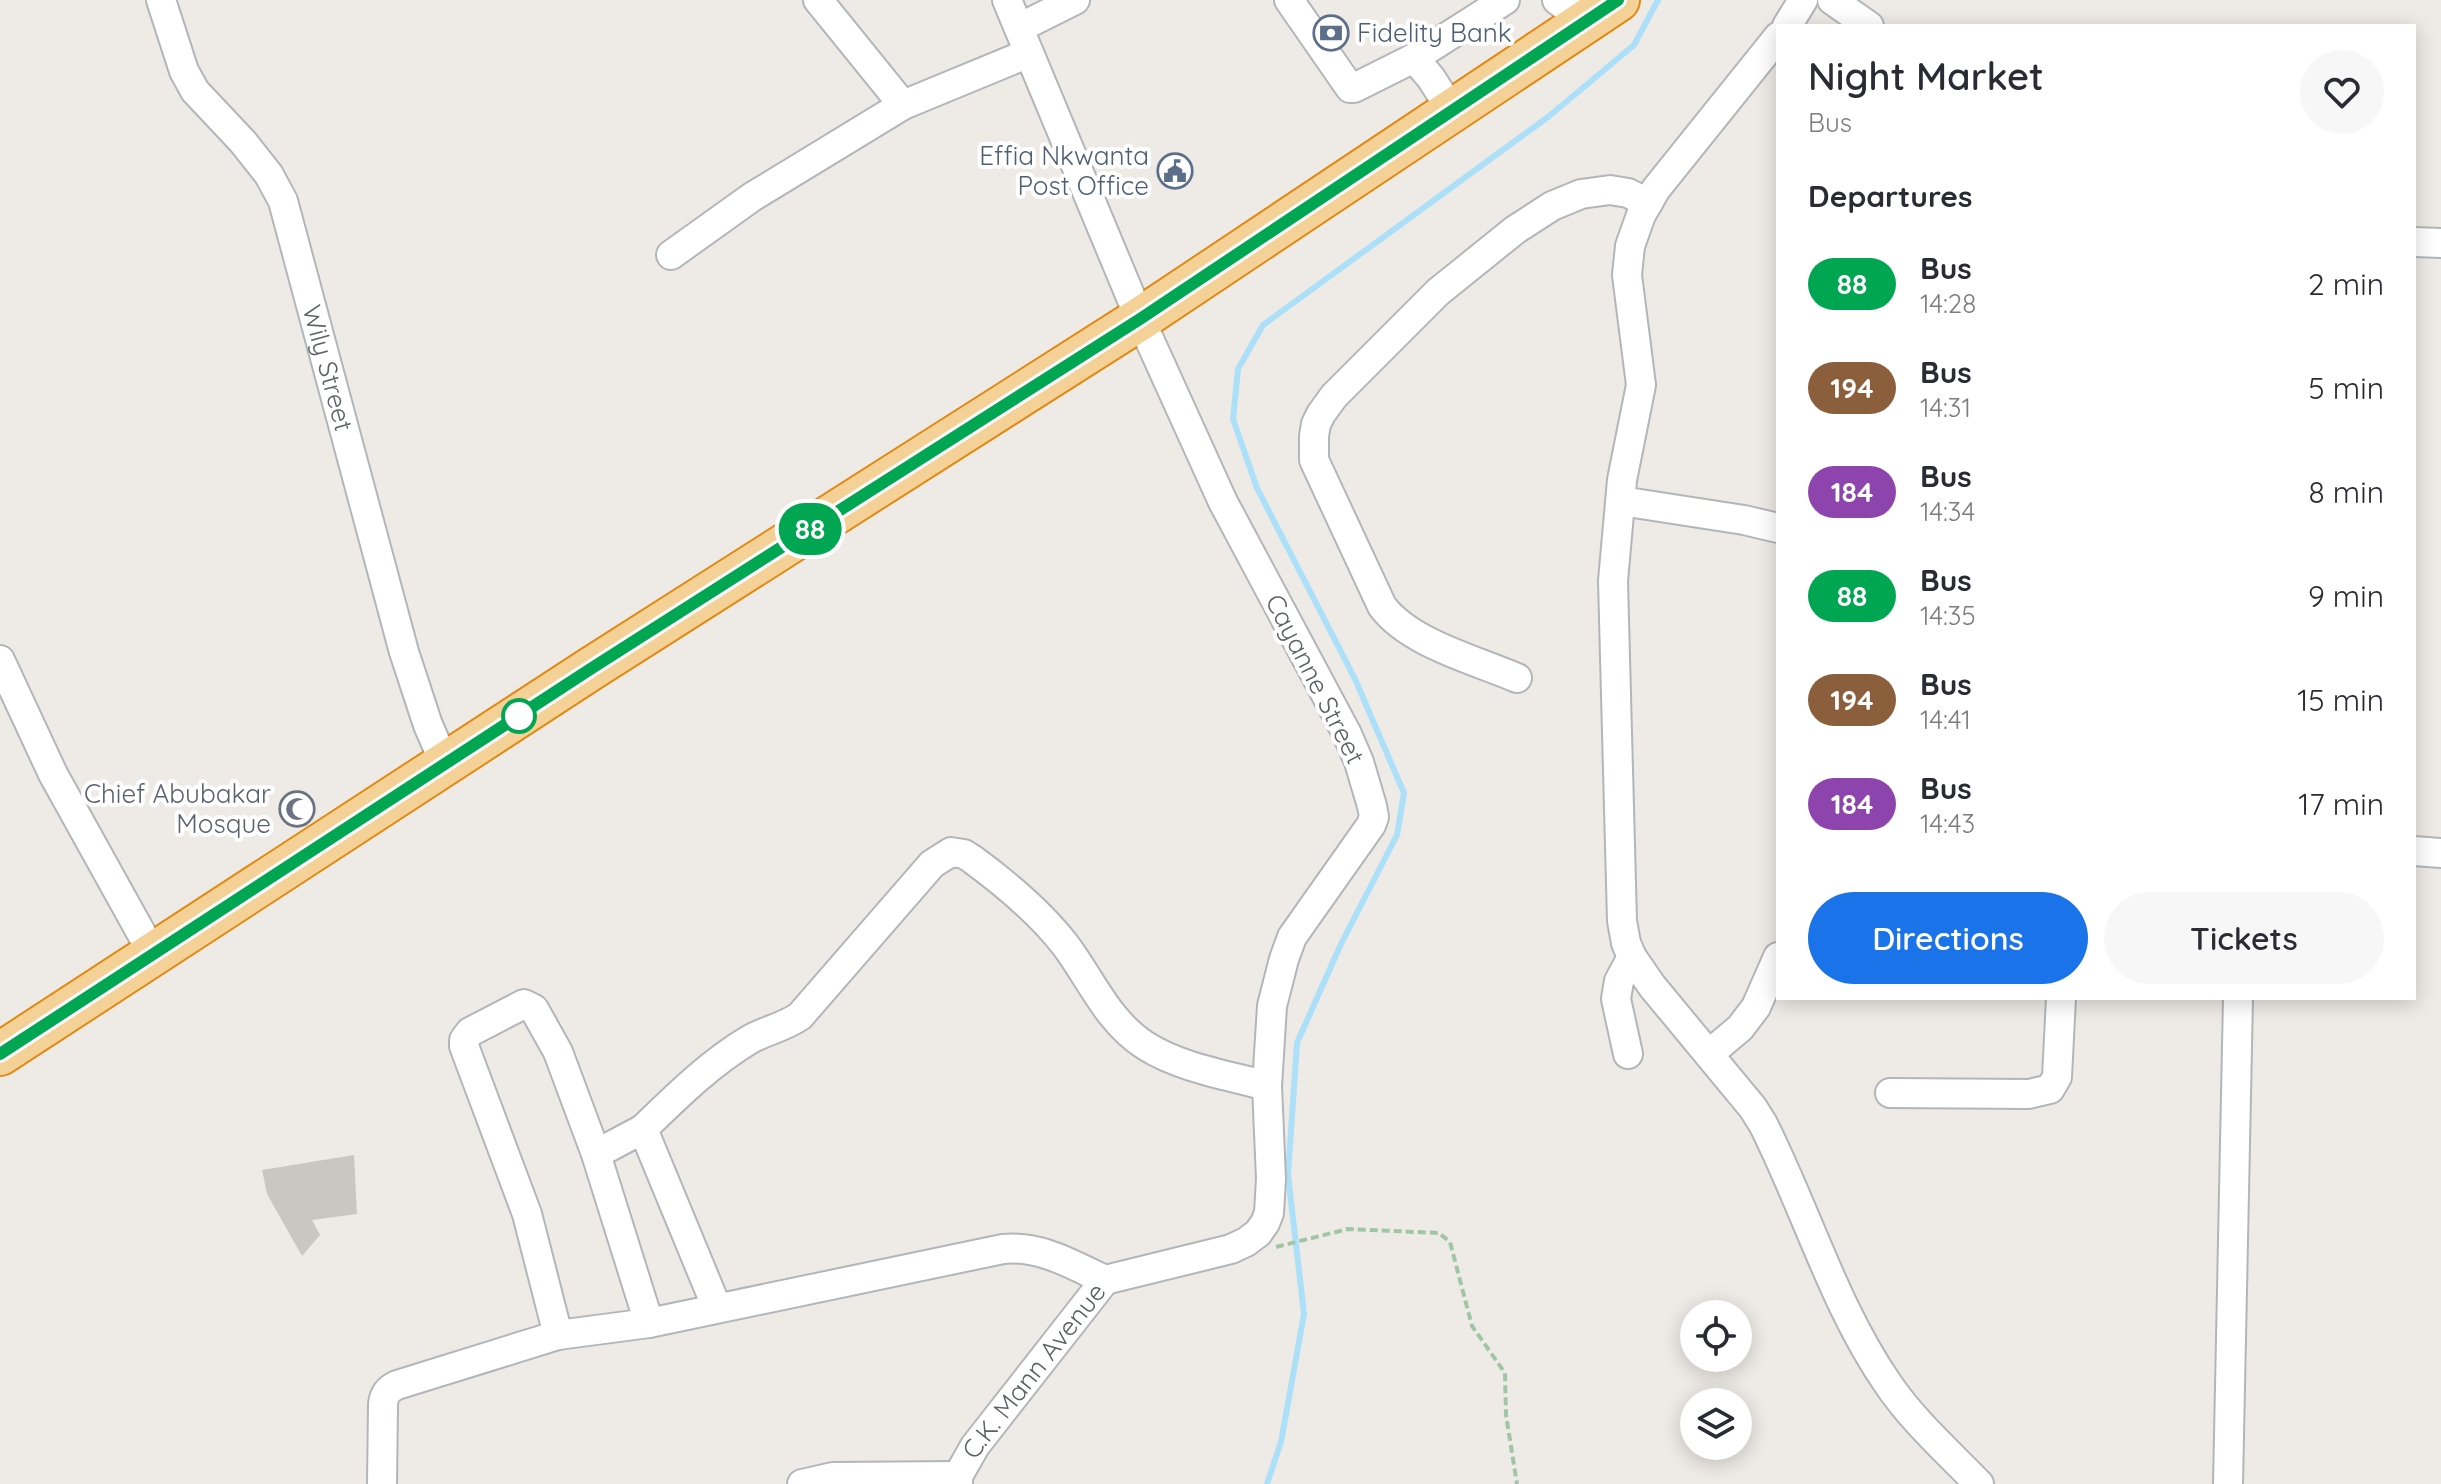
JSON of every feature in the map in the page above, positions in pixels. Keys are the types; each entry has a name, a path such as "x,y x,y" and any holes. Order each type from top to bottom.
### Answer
{"highway":[{"path":"0,1054 445,764 1140,319 1452,111 1587,7"}],"street":[{"name":"Wily Street","path":"161,0 184,71 195,91 263,168 283,201 404,652 428,725 445,764"},
{"path":"818,0 903,105"},
{"path":"1007,0 1140,319"},
{"path":"671,255 752,197 903,105 1024,40 1075,0"},
{"path":"1289,0 1350,88 1414,58 1505,0"},
{"path":"1788,24 1803,0"},
{"path":"1832,0 1866,24"},
{"path":"1776,39 1656,189 1641,215 1630,246 1627,275 1641,385 1622,480 1613,581 1622,921 1632,957 1652,986 1763,1124 1837,1290 1885,1380 1909,1412 1979,1484"},
{"path":"1414,58 1452,111"},
{"path":"1517,678 1416,636 1382,606 1314,460 1316,424 1334,396 1438,292 1515,230 1552,206 1598,191 1628,193 1648,203"},
{"path":"2416,242 2441,243"},
{"name":"Cayanne Street","path":"1140,319 1223,502 1347,734 1359,762 1374,817 1292,937 1272,1006 1267,1086"},
{"path":"1621,501 1776,528"},
{"path":"0,660 53,774 154,956"},
{"path":"2416,851 2441,853"},
{"path":"596,1154 643,1129 691,1084 743,1044 762,1033 786,1026 800,1016 932,864 951,852 972,859 1042,917 1106,1008 1122,1027 1143,1044 1164,1056 1193,1066 1267,1086"},
{"path":"1628,1054 1616,999 1619,981 1632,957"},
{"path":"1709,1054 1740,1028 1756,1007 1776,962"},
{"path":"1890,1093 2029,1094 2050,1089 2057,1077 2061,1000"},
{"path":"2228,1484 2238,1000"},
{"path":"558,1335 527,1214 464,1046 468,1033 521,1005 532,1007 558,1052 596,1154 649,1323"},
{"name":"C.K. Mann Avenue","path":"958,1480 975,1446 1105,1280 1231,1249 1258,1233 1265,1223 1270,1200 1267,1086"},
{"path":"643,1129 717,1308"},
{"path":"382,1484 383,1404 389,1390 558,1335 649,1323 1018,1247 1046,1254 1105,1280"},
{"path":"802,1484 833,1477 958,1480"}],"path":[{"path":"1276,1247 1348,1229 1439,1233 1450,1242 1472,1326 1505,1373 1506,1415 1517,1484"}],"building":[{"path":"354,1155 357,1214 312,1220 320,1235 302,1256 267,1194 262,1170"}],"waterway":[{"path":"1267,1484 1281,1442 1304,1314 1288,1175 1297,1043 1341,944 1397,835 1404,793 1355,679 1257,488 1233,419 1238,369 1263,325 1548,117 1634,45 1658,0"}],"bus line":[{"name":"88","path":"0,1054 592,668 1140,319 1618,0"}],"place":[{"name":"Fidelity Bank","path":"1331,33"},
{"name":"Effia Nkwanta Post Office","path":"1175,171"},
{"name":"Chief Abubakar Mosque","path":"297,809"}]}
